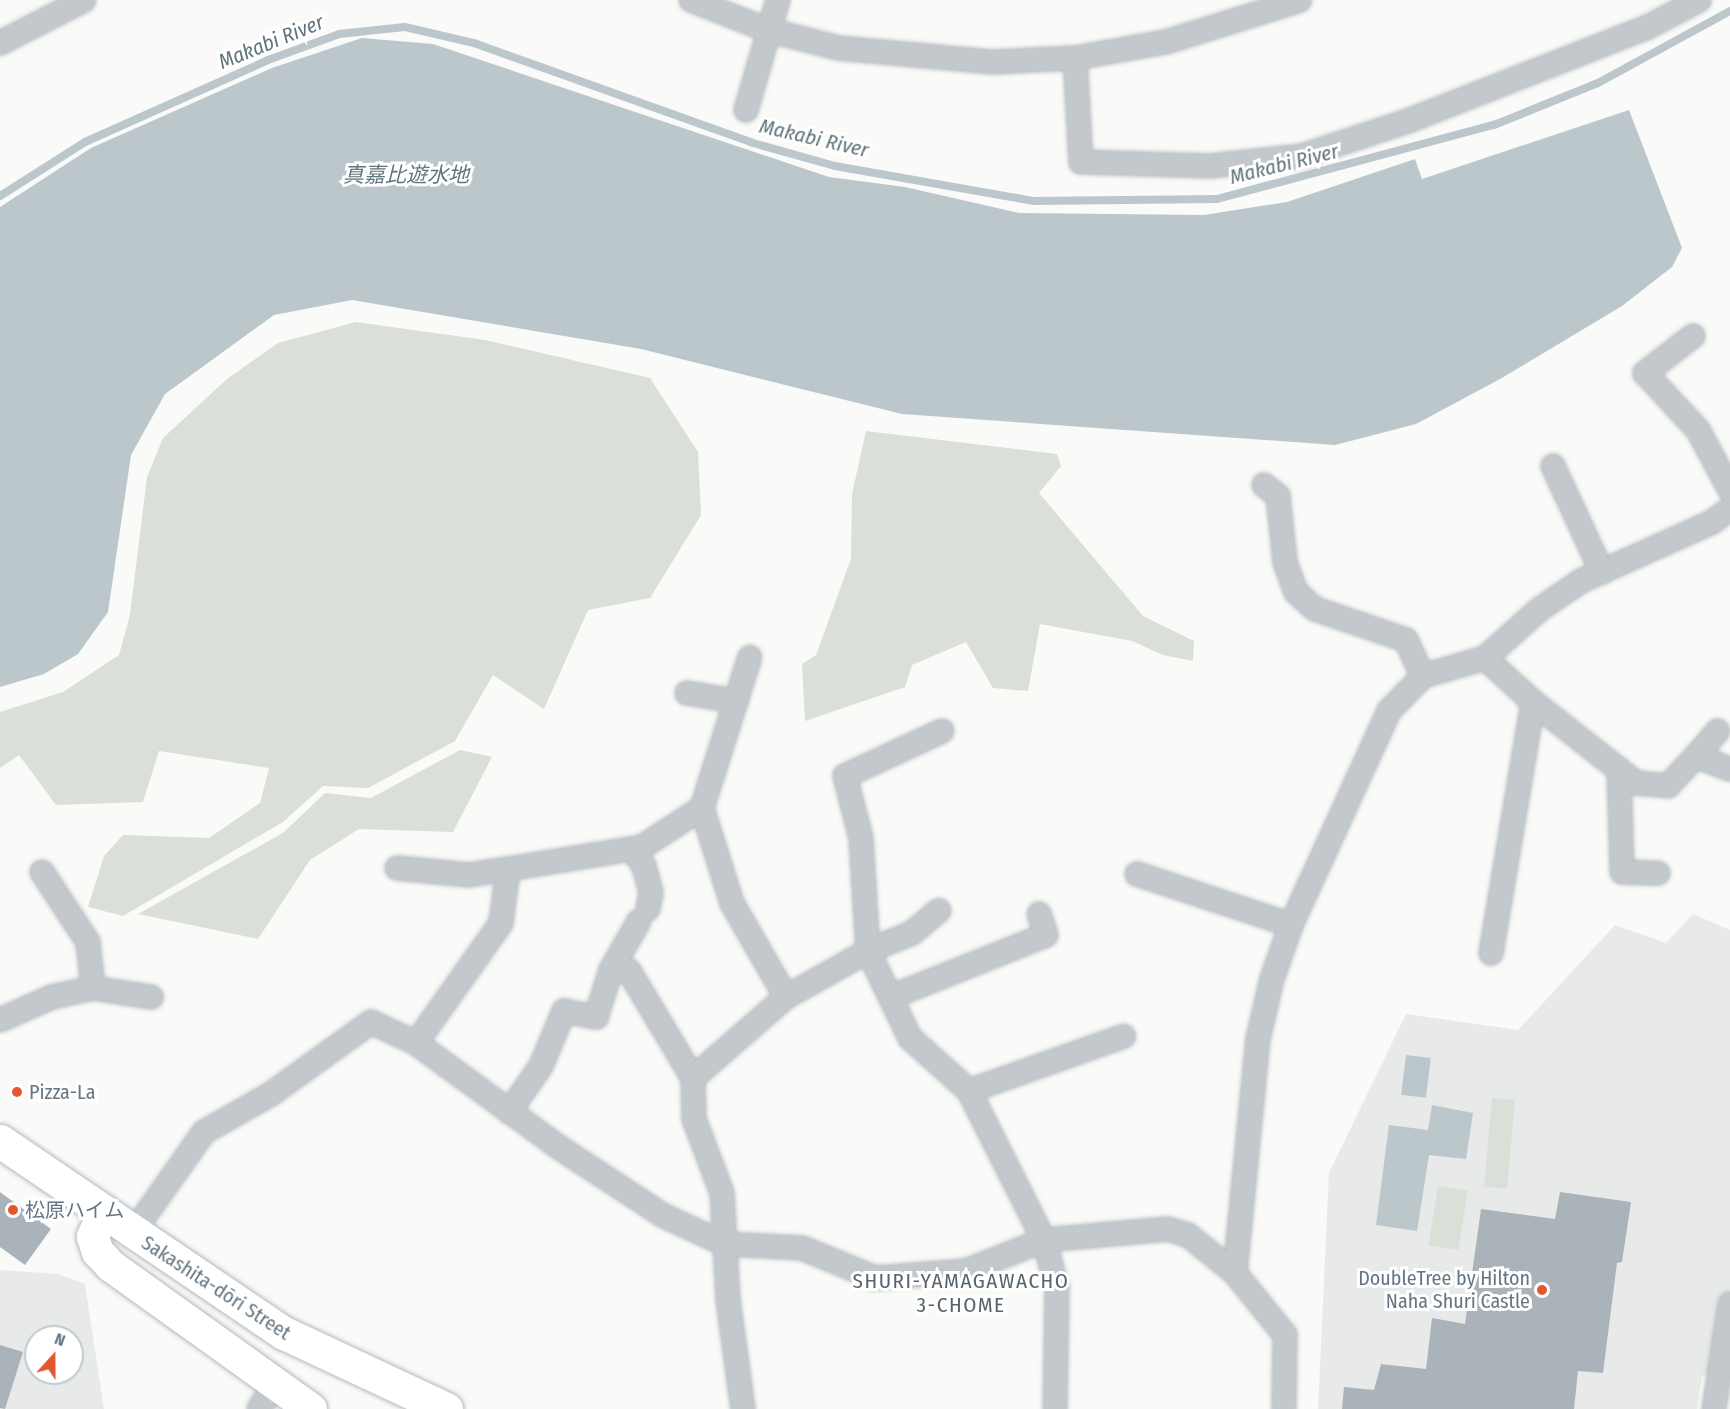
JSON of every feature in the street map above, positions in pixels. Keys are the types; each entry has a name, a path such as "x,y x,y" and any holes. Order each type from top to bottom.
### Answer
{"main road":[{"name":"Sakashita-dōri Street","path":"0,1141 132,1234 284,1333 446,1409"},
{"path":"103,1213 93,1238 98,1252 111,1266 277,1381 311,1409"}],"street":[{"path":"0,43 84,0"},
{"path":"691,0 768,30 838,48 914,57 993,62 1075,58 1166,42 1300,0"},
{"path":"746,110 778,0"},
{"path":"1075,58 1081,162 1210,166 1302,156 1374,135 1648,27 1700,0"},
{"path":"1693,336 1645,373 1698,430 1730,490"},
{"path":"1553,466 1602,572"},
{"path":"1264,485 1278,496 1285,562 1296,592 1315,609 1406,640 1423,676"},
{"path":"1235,1273 1258,1039 1292,926 1389,711 1423,676 1485,658 1540,609 1602,572 1712,522 1730,508"},
{"path":"750,657 702,808 732,903 786,997"},
{"path":"1485,658 1533,702 1636,783 1668,786 1718,731"},
{"path":"687,693 736,701"},
{"path":"1491,954 1533,702"},
{"path":"942,731 845,776 861,838 868,951 910,1038 969,1091 1044,1240 1057,1287 1055,1409"},
{"path":"1696,756 1730,769"},
{"path":"1619,769 1622,872 1658,873"},
{"path":"397,868 469,875 632,850 702,808"},
{"path":"509,1112 541,1066 564,1011 596,1017 611,970 644,915 651,893 644,866 632,850"},
{"path":"416,1043 501,923 508,869"},
{"path":"42,872 88,942 93,988"},
{"path":"1137,874 1292,926"},
{"path":"693,1078 786,997 868,951 912,933 939,910"},
{"path":"891,997 1046,935 1039,914"},
{"path":"611,970 629,971 693,1078 694,1119 722,1193 724,1244 743,1409"},
{"path":"0,1020 52,997 93,988 151,997"},
{"path":"132,1234 204,1132 271,1094 371,1022 416,1043 509,1112 664,1216 724,1244 802,1248 875,1278 966,1271 1044,1240 1168,1229 1188,1235 1235,1273 1285,1335 1284,1409"},
{"path":"969,1091 1124,1036"},
{"path":"1714,1409 1730,1304"},
{"path":"259,1409 277,1381"}],"shaded area":[{"path":"356,322 485,340 650,378 698,452 701,515 650,598 588,610 544,709 493,675 455,741 368,788 323,786 283,822 123,916 88,907 104,856 123,835 209,838 260,803 269,768 159,751 143,802 56,805 19,755 0,768 0,712 63,692 119,655 130,615 147,477 163,438 227,379 278,343"},
{"path":"866,431 1057,454 1061,466 1039,493 1143,616 1194,641 1193,661 1163,655 1132,641 1040,624 1028,691 993,688 966,642 912,665 905,687 805,721 802,664 816,655 851,559 852,494"},
{"path":"460,750 492,757 453,832 359,829 310,860 258,939 138,914 283,833 325,793 371,798"},
{"path":"1693,914 1730,930 1730,1370 1702,1376 1697,1409 1318,1409 1329,1173 1406,1014 1518,1030 1615,925 1666,943"},
{"path":"1492,1098 1515,1100 1507,1189 1484,1187"},
{"path":"1438,1186 1468,1191 1458,1250 1429,1245"},
{"path":"0,1270 58,1274 85,1284 104,1409 0,1409"}],"water":[{"name":"真嘉比遊水地","path":"362,38 433,44 829,177 905,187 1019,213 1204,215 1287,202 1415,159 1422,179 1629,110 1682,248 1672,267 1622,306 1500,379 1416,424 1335,445 902,414 641,349 352,300 274,315 165,394 131,455 108,612 78,654 44,674 0,687 0,207 91,148 272,68"},
{"path":"1406,1055 1431,1058 1426,1098 1401,1095"},
{"path":"1432,1105 1473,1113 1466,1159 1429,1155 1417,1231 1376,1225 1389,1125 1428,1130"}],"building":[{"name":"松原ハイム","path":"0,1192 51,1229 25,1265 0,1247"},
{"name":"DoubleTree by Hilton Naha Shuri Castle","path":"1560,1192 1631,1202 1622,1262 1617,1263 1603,1373 1578,1371 1574,1409 1342,1409 1344,1387 1374,1390 1381,1364 1426,1369 1432,1318 1465,1324 1481,1209 1555,1219"},
{"path":"0,1345 23,1352 5,1409 0,1408"}],"waterway":[{"name":"Makabi River","path":"0,196 85,142 268,60 339,34 405,27 474,43 753,143 835,166 1033,201 1217,199 1494,125 1598,83 1730,11"}],"place":[{"name":"Pizza-La","path":"17,1092"},
{"name":"松原ハイム","path":"13,1210"},
{"name":"DoubleTree by Hilton Naha Shuri Castle","path":"1542,1290"}],"district":[{"name":"SHURI-YAMAGAWACHO 3-CHOME","path":"961,1293"}]}
